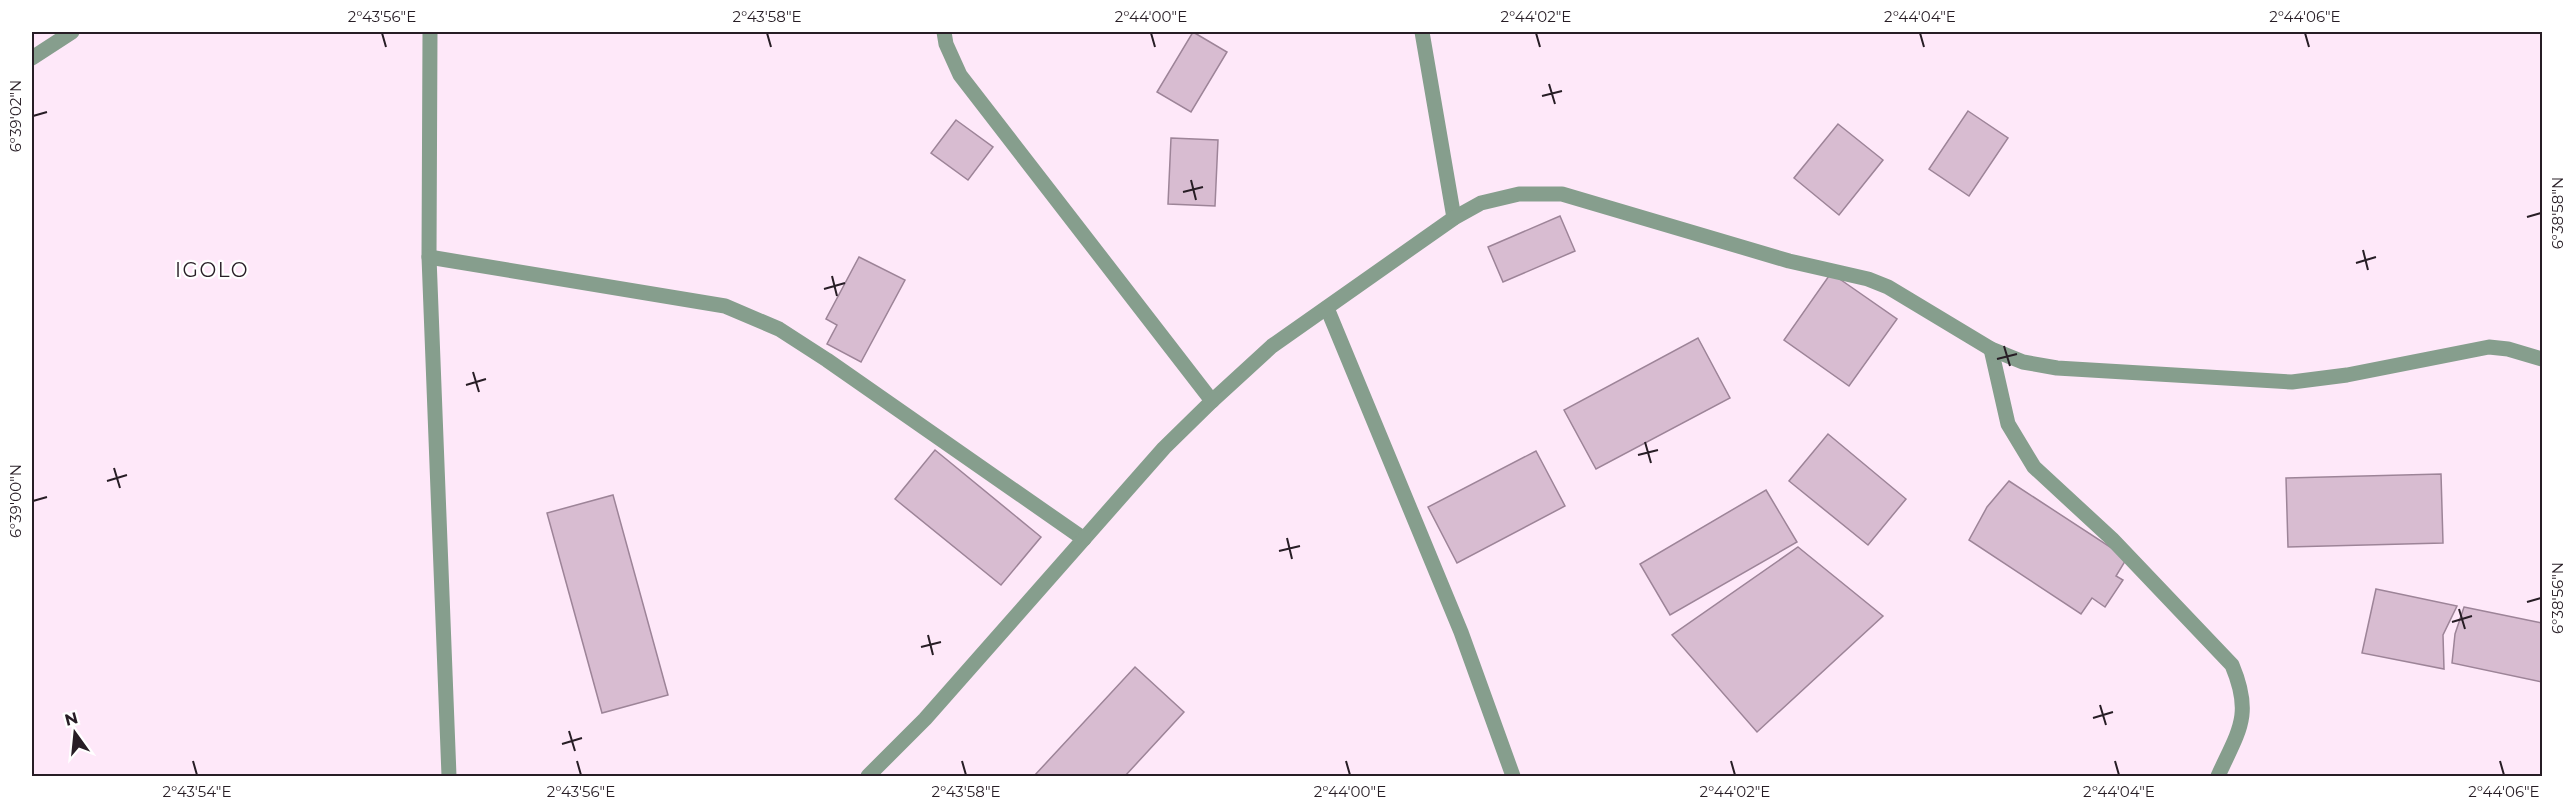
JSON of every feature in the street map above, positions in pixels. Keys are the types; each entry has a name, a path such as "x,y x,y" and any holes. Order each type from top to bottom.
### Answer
{"street":[{"path":"32,58 72,32"},
{"path":"430,32 429,257 449,777"},
{"path":"944,32 946,44 960,75 1212,401"},
{"path":"1422,32 1454,218"},
{"path":"868,777 925,719 1164,448 1272,346 1454,218 1481,203 1509,196 1562,194 1789,261 1868,279 1888,287 1991,349 2023,362 2057,368 2292,382 2348,375 2488,347 2508,349 2542,360"},
{"path":"429,257 725,306 778,329 827,360 1084,539"},
{"path":"1327,308 1461,632 1513,777"},
{"path":"1991,349 2008,424 2034,467 2112,539 2232,665 2241,686 2243,721 2218,777"}],"building":[{"path":"1193,32 1227,52 1191,112 1157,92"},
{"path":"1968,111 2008,138 1969,196 1929,169"},
{"path":"956,120 993,147 968,180 931,153"},
{"path":"1838,124 1883,160 1839,215 1794,178"},
{"path":"1171,138 1218,140 1215,206 1168,204"},
{"path":"1560,216 1575,251 1503,282 1488,247"},
{"path":"859,257 905,280 861,362 827,344 837,325 826,319"},
{"path":"1831,273 1897,319 1849,386 1784,340"},
{"path":"1698,338 1730,398 1596,469 1564,410"},
{"path":"1828,434 1906,499 1868,545 1789,481"},
{"path":"935,450 1041,537 1001,585 895,499"},
{"path":"1536,451 1565,506 1457,563 1428,507"},
{"path":"2441,474 2443,543 2288,547 2286,478"},
{"path":"2009,481 2127,558 2116,576 2123,580 2105,607 2092,598 2081,614 1969,540 1987,507"},
{"path":"1766,490 1797,542 1670,615 1640,564"},
{"path":"613,495 668,695 602,713 547,513"},
{"path":"1798,547 1883,616 1757,732 1672,635"},
{"path":"2376,589 2457,606 2443,635 2444,669 2362,653"},
{"path":"2464,607 2542,623 2542,682 2452,663 2455,634"},
{"path":"1135,667 1184,712 1125,776 1034,776"}],"district":[{"name":"IGOLO","path":"212,270"}]}
